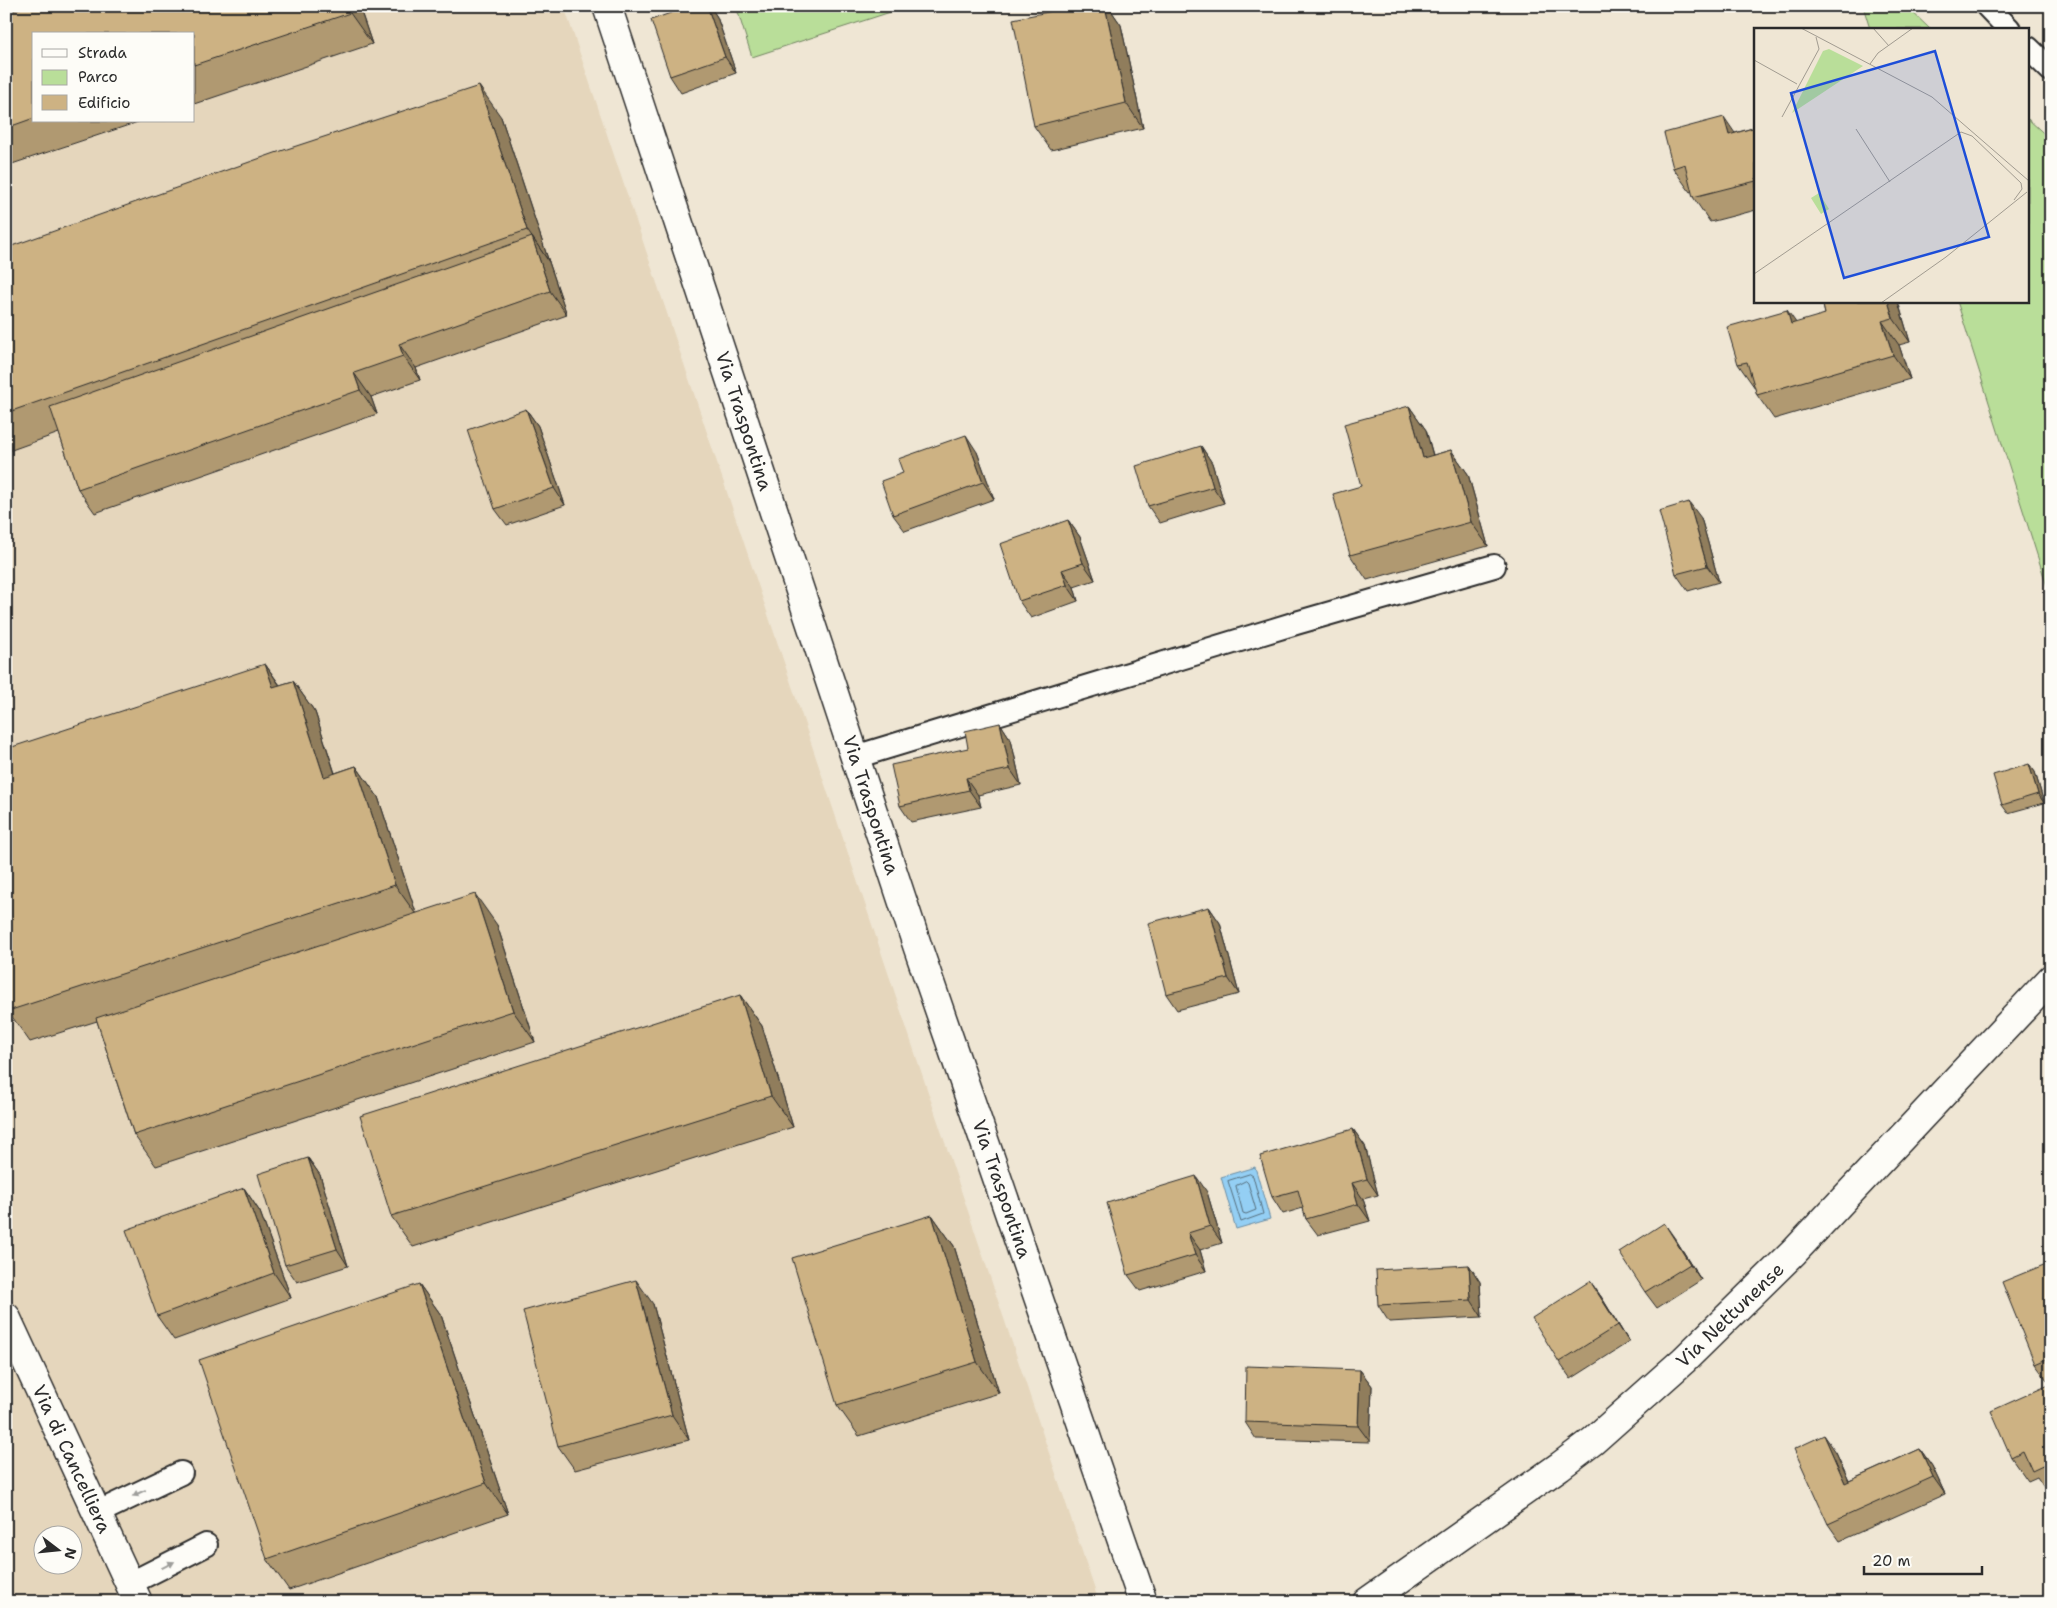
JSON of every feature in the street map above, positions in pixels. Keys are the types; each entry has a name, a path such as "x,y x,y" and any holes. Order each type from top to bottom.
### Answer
{"street":[{"name":"Via Traspontina","path":"607,6 918,948 1143,1602"},
{"name":"Via Nettunense","path":"1367,1602 1593,1441 1678,1366 1794,1252 2051,979"},
{"name":"Via di Cancelliera","path":"6,1317 134,1593"}],"lane":[{"path":"1987,6 2008,28"},
{"path":"2030,50 2051,70"},
{"path":"855,757 1296,623 1494,566"},
{"path":"97,1513 181,1473"},
{"path":"134,1593 206,1546"}],"shaded area":[{"path":"6,6 564,6 1099,1602 6,1602"}],"green space":[{"path":"736,6 909,6 752,57"},
{"path":"1863,6 1906,6 1929,28 1870,28"},
{"path":"2030,121 2051,140 2051,599 1957,302 2030,302"}],"water":[{"path":"1255,1167 1270,1219 1236,1229 1221,1177"}],"building":[{"path":"26,6 348,6 350,13 195,65 195,32 32,32 32,119 6,128 6,13"},
{"path":"690,6 707,6 725,57 670,76 651,20"},
{"path":"1078,6 1105,6 1126,103 1034,126 1013,19"},
{"path":"479,86 527,230 6,413 6,248 275,153"},
{"path":"1724,117 1729,135 1754,128 1754,182 1693,197 1685,164 1673,168 1664,133"},
{"path":"532,237 550,291 399,344 403,356 354,373 360,390 78,489 50,407"},
{"path":"1822,302 1888,302 1893,318 1882,321 1893,355 1757,395 1747,362 1738,364 1727,327 1787,310 1791,324 1825,314"},
{"path":"1409,406 1423,458 1451,450 1471,522 1350,555 1333,494 1361,486 1344,424"},
{"path":"526,409 554,488 495,509 468,430"},
{"path":"966,435 983,482 893,515 881,481 903,473 898,459"},
{"path":"1201,446 1213,487 1148,506 1136,466"},
{"path":"1689,502 1707,566 1676,574 1659,511"},
{"path":"1068,520 1083,563 1062,570 1067,585 1019,601 1000,544"},
{"path":"265,664 273,687 293,681 324,777 356,766 395,885 8,1011 6,1005 6,749"},
{"path":"1000,723 1010,769 966,778 969,790 900,806 891,765 968,748 965,731"},
{"path":"2029,764 2038,794 2002,805 1993,775"},
{"path":"475,894 513,1011 134,1135 96,1018"},
{"path":"1209,907 1228,978 1166,994 1148,923"},
{"path":"740,995 771,1096 391,1216 360,1116"},
{"path":"1353,1129 1367,1179 1352,1183 1358,1204 1306,1219 1298,1190 1272,1197 1260,1156"},
{"path":"308,1158 337,1249 285,1265 258,1174"},
{"path":"1196,1176 1210,1226 1188,1233 1195,1255 1128,1275 1107,1203"},
{"path":"244,1188 274,1273 157,1316 126,1230"},
{"path":"932,1215 977,1362 837,1405 792,1258"},
{"path":"1664,1223 1690,1264 1645,1292 1619,1252"},
{"path":"2051,1262 2051,1357 2035,1364 2002,1282"},
{"path":"1469,1265 1471,1300 1378,1305 1376,1270"},
{"path":"636,1280 672,1415 558,1446 523,1311"},
{"path":"1590,1281 1618,1325 1559,1362 1532,1318"},
{"path":"419,1284 486,1483 267,1559 199,1360"},
{"path":"1246,1366 1360,1370 1358,1426 1245,1422"},
{"path":"2051,1384 2051,1462 2032,1471 2023,1451 2011,1457 1991,1411"},
{"path":"1824,1435 1845,1483 1920,1449 1933,1477 1828,1524 1794,1449"}]}
